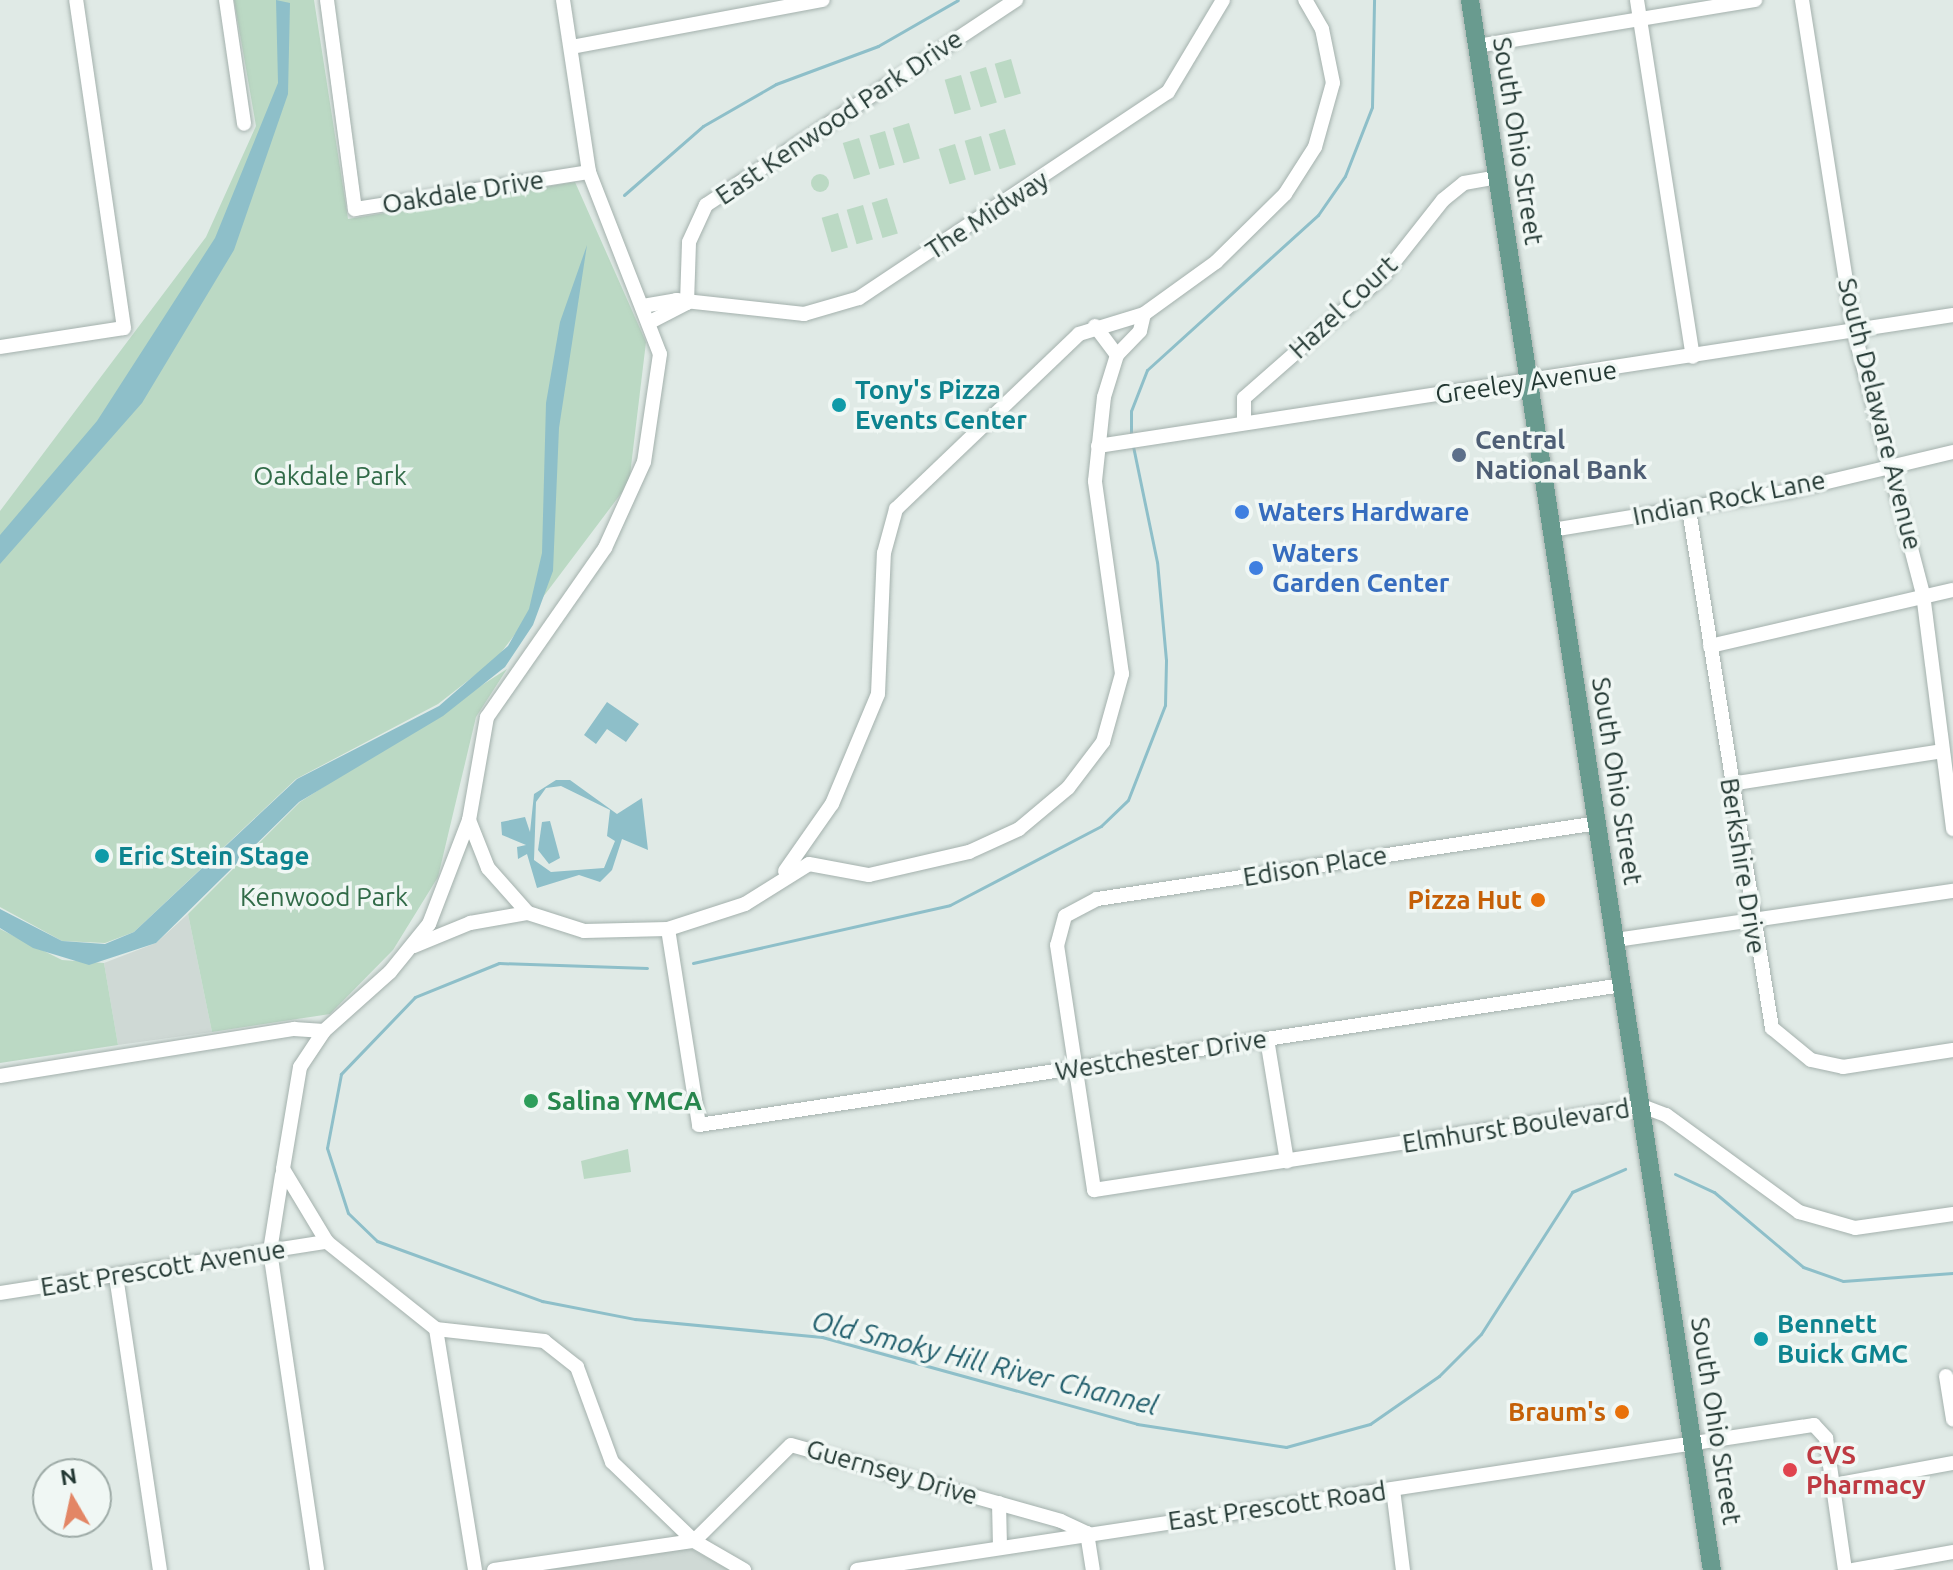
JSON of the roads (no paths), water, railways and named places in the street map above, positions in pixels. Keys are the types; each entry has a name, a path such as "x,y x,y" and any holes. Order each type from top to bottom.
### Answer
{"main road":[{"name":"South Ohio Street","path":"1470,0 1712,1570"}],"street":[{"path":"0,347 124,328 76,0"},
{"path":"226,0 244,124"},
{"name":"Oakdale Drive","path":"327,0 355,209 589,172"},
{"path":"317,1570 270,1251 296,1077 324,1031 414,946 442,900 469,820 487,717 633,495 661,371 650,322 589,172 563,0"},
{"path":"571,47 760,7 823,0"},
{"name":"East Kenwood Park Drive","path":"687,303 689,242 706,205 1016,0"},
{"name":"The Midway","path":"643,306 687,303 791,315 859,298 1168,92 1223,0"},
{"path":"414,946 470,923 528,913 584,931 668,929 745,904 781,876 806,842 852,765 878,694 884,553 896,509 1095,326 1144,314 1216,262 1285,194 1315,147 1333,83 1322,29 1305,0"},
{"path":"1637,0 1693,357"},
{"path":"1477,46 1755,0"},
{"name":"South Delaware Avenue","path":"1802,0 1854,331 1891,462 1923,594 1953,829"},
{"name":"Hazel Court","path":"1244,422 1244,398 1383,276 1443,200 1464,183 1497,177"},
{"path":"650,322 687,303"},
{"path":"781,876 824,863 869,875 969,852 1019,829 1068,788 1103,742 1122,674 1095,481 1098,446 1117,355 1140,331 1144,314"},
{"name":"Greeley Avenue","path":"1098,446 1953,315"},
{"path":"1095,326 1117,355"},
{"name":"Indian Rock Lane","path":"1552,530 1689,510 1891,462 1953,452"},
{"name":"Berkshire Drive","path":"1689,510 1751,922 1772,1028 1811,1060 1843,1067 1953,1050"},
{"path":"1710,646 1819,626 1923,594 1953,590"},
{"path":"1730,784 1942,751"},
{"path":"469,820 488,868 528,913"},
{"name":"Edison Place","path":"1075,1068 1057,945 1065,916 1097,899 1598,823"},
{"path":"806,842 824,863"},
{"path":"1616,940 1953,891"},
{"name":"Westchester Drive","path":"668,929 699,1125 1623,985"},
{"path":"0,1076 294,1029 324,1031"},
{"path":"1267,1039 1287,1161"},
{"name":"Elmhurst Boulevard","path":"1075,1068 1094,1190 1642,1106 1666,1115 1799,1212 1855,1228 1953,1214"},
{"path":"283,1169 327,1242 436,1329 544,1341 577,1367 612,1462 694,1541 744,1570"},
{"name":"East Prescott Avenue","path":"0,1293 327,1242"},
{"path":"116,1276 160,1570"},
{"path":"436,1329 475,1570"},
{"path":"1946,1376 1953,1419"},
{"name":"East Prescott Road","path":"860,1570 1087,1533 1814,1425 1826,1438 1833,1485"},
{"name":"Guernsey Drive","path":"694,1541 791,1445 999,1503 1087,1533"},
{"path":"1845,1570 1833,1485 1953,1463"},
{"path":"1393,1489 1403,1570"},
{"path":"999,1503 1000,1547"},
{"path":"1087,1533 1093,1570"},
{"path":"494,1570 694,1541"},
{"path":"1853,1570 1953,1552"}],"water":[{"path":"276,0 290,3 288,94 234,250 142,403 0,564 0,535 97,421 215,238 278,83"},
{"path":"587,245 559,428 553,571 533,625 505,667 443,716 299,802 156,943 89,965 33,948 0,928 0,909 62,941 105,944 134,932 297,779 439,706 508,646 529,609 542,553 546,403 560,322"},
{"path":"607,702 639,724 626,742 607,729 596,744 584,735"},
{"path":"556,780 570,780 617,814 642,798 648,850 622,839 612,870 600,882 579,875 537,888 527,854 518,859 517,847 526,845 502,835 501,822 525,817 530,832 534,794","holes":["561,786 610,810 607,836 615,841 604,868 551,872 534,860 536,802 546,788"]},
{"path":"550,821 560,858 549,864 538,850 542,822"}],"waterway":[{"name":"Old Smoky Hill River Channel","path":"624,195 703,126 776,84 878,46 958,0"},
{"name":"Old Smoky Hill River Channel","path":"1131,435 1131,411 1147,370 1318,215 1345,176 1372,107 1374,0"},
{"name":"Old Smoky Hill River Channel","path":"693,963 950,905 1101,826 1128,800 1165,705 1166,660 1157,562 1133,446"},
{"name":"Old Smoky Hill River Channel","path":"647,968 499,963 415,997 341,1074 327,1148 348,1213 377,1241 542,1301 635,1319 822,1337 1137,1424 1286,1447 1370,1424 1439,1376 1481,1334 1572,1192 1625,1169"},
{"name":"Old Smoky Hill River Channel","path":"1675,1174 1714,1192 1803,1267 1843,1281 1953,1273"}],"place":[{"name":"Tony's Pizza Events Center","path":"839,405"},
{"name":"Central National Bank","path":"1459,455"},
{"name":"Waters Hardware","path":"1242,512"},
{"name":"Waters Garden Center","path":"1256,568"},
{"name":"Eric Stein Stage","path":"102,856"},
{"name":"Pizza Hut","path":"1538,900"},
{"name":"Salina YMCA","path":"531,1101"},
{"name":"Bennett Buick GMC","path":"1761,1339"},
{"name":"Braum's","path":"1622,1412"},
{"name":"CVS Pharmacy","path":"1790,1470"}],"park label":[{"name":"Oakdale Park","path":"330,476"},
{"name":"Kenwood Park","path":"324,897"}]}
